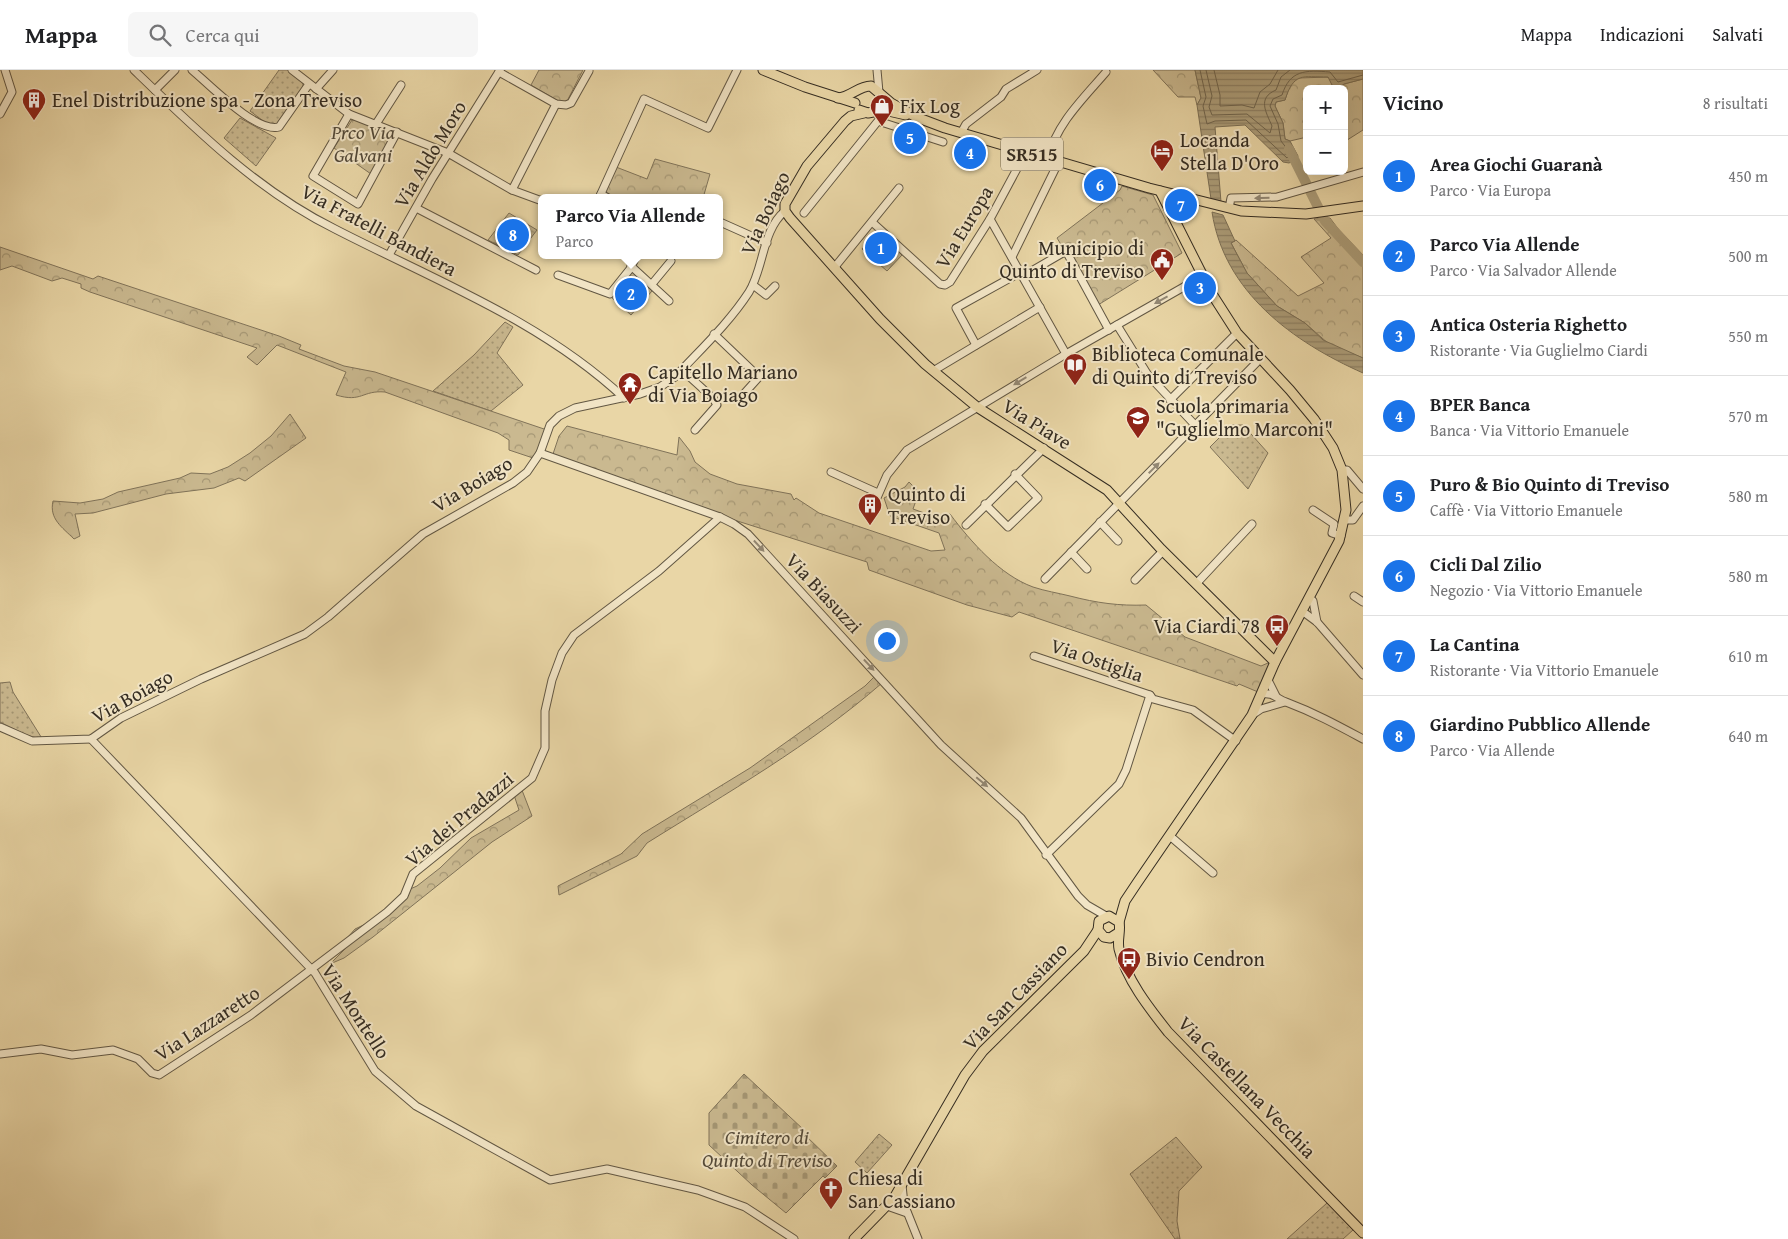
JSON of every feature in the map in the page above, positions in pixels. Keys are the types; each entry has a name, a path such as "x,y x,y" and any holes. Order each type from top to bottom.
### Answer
{"main road":[{"path":"763,70 773,72 841,99 848,106 853,106 864,113 876,111 881,104 880,93"},
{"path":"841,99 850,96 860,89 871,86 916,117"},
{"path":"853,106 860,89"},
{"name":"Via Boiago","path":"785,211 787,198 807,166 845,121 853,106"},
{"name":"SR515","path":"876,111 887,111 916,117 961,133 1026,152 1229,208 1256,213 1312,213 1363,206"},
{"name":"Via Boiago","path":"845,121 854,115 864,113"},
{"path":"1125,901 1119,922 1108,916 1125,901 1252,715 1276,662 1323,573 1340,536 1344,520 1342,470 1333,448 1314,419 1237,333 1203,276 1157,188"},
{"name":"Via Piave","path":"785,211 898,338 933,371 977,407 1089,477 1119,502 1163,551 1276,662"},
{"name":"Via San Cassiano","path":"854,1239 888,1206 965,1075 983,1051 1084,951 1098,927 1108,916"},
{"name":"Via Castellana Vecchia","path":"1119,922 1118,933 1121,954"},
{"name":"Via Castellana Vecchia","path":"1098,927 1121,954 1139,991 1168,1032 1363,1233"},
{"name":"Via San Cassiano","path":"1084,951 1118,933"}],"street":[{"path":"0,114 12,92 5,70"},
{"name":"Via Fratelli Bandiera","path":"134,70 202,134 270,189 334,229 389,255 544,336 596,374 624,398"},
{"path":"155,90 175,70"},
{"path":"192,70 250,118 272,129 280,127 313,86 333,70"},
{"path":"292,70 349,114 448,153 512,190 538,200"},
{"path":"499,71 556,104 566,106 571,103 589,70"},
{"path":"603,194 644,99 709,128 737,70"},
{"path":"860,89 877,70"},
{"path":"877,70 880,93"},
{"path":"961,133 966,124 1001,97 1006,88 1037,70"},
{"name":"Via Aldo Moro","path":"389,255 448,153 499,71"},
{"path":"1048,158 1054,138 1063,122 1106,72"},
{"path":"376,124 401,86"},
{"path":"512,190 556,104"},
{"path":"349,114 313,176 358,204 397,132"},
{"path":"804,214 878,121 943,142"},
{"name":"Via Europa","path":"872,222 940,284 945,285 950,282 990,219 1026,152"},
{"path":"1012,257 1059,161"},
{"path":"1229,208 1231,198 1277,197 1363,172"},
{"path":"834,268 899,188"},
{"path":"416,208 536,270"},
{"name":"Via Boiago","path":"0,727 32,741 91,738 121,718 201,679 305,634 328,617 423,534 513,483 526,472 540,453 548,430 559,416 575,408 624,398 660,387 675,377 714,334 752,285 779,216 785,211"},
{"path":"990,219 1066,354"},
{"path":"723,223 767,243"},
{"path":"976,346 956,308 1066,251 1109,330"},
{"path":"558,275 610,294 632,266 635,259"},
{"path":"652,284 671,261"},
{"path":"632,266 669,301"},
{"path":"831,472 877,497 886,475 907,450 1066,354 1203,276"},
{"path":"752,285 766,295 774,286"},
{"path":"933,371 1040,307"},
{"path":"1117,325 1148,375 1196,425"},
{"path":"1170,400 1237,333"},
{"path":"714,334 759,377 741,397"},
{"path":"1045,579 1261,358"},
{"path":"682,370 713,398 717,405 695,430"},
{"path":"966,525 1015,474 1044,448"},
{"name":"Via Biasuzzi","path":"540,453 720,518 734,524 748,534 941,745 1015,811 1075,893 1087,905 1108,916"},
{"path":"1342,470 1347,470 1363,489"},
{"path":"985,504 1008,527 1038,498 1015,474"},
{"path":"1344,520 1353,520 1363,506"},
{"path":"1312,510 1334,524 1332,533 1340,536"},
{"name":"Via dei Pradazzi","path":"312,970 404,896 413,874 532,778 545,748 545,710 552,680 562,652 583,627 659,571 720,518"},
{"path":"1100,522 1118,541"},
{"path":"1196,584 1252,524"},
{"path":"1135,580 1163,551"},
{"path":"1071,552 1087,569"},
{"path":"1354,596 1363,602"},
{"path":"1310,598 1313,602 1317,622"},
{"path":"1302,611 1317,622 1363,675"},
{"name":"Via Ostiglia","path":"1034,656 1150,695 1153,699 1193,710 1202,714 1236,741"},
{"path":"1268,680 1276,696"},
{"path":"1262,694 1276,696 1285,702 1311,710 1363,739"},
{"path":"1262,694 1274,704"},
{"name":"Via Ostiglia","path":"1046,855 1119,784 1126,770 1150,695"},
{"path":"1252,715 1274,704 1285,702"},
{"name":"Via Montello","path":"91,738 312,970 375,1071 416,1106 550,1180 607,1169 698,1190 745,1207 794,1239"},
{"path":"1170,836 1213,873"},
{"name":"Via Biasuzzi","path":"1087,905 1098,927"},
{"name":"Via Lazzaretto","path":"0,1054 41,1049 72,1055 113,1050 138,1059 152,1073 159,1075 251,1016 312,970"},
{"path":"902,1185 907,1213 918,1239"},
{"path":"888,1206 907,1213"}],"green space":[{"path":"279,70 289,70 303,83 303,88 277,124 270,126 250,111"},
{"path":"539,70 583,70 565,105 531,85"},
{"path":"1153,70 1195,70 1201,98 1197,105 1195,97 1178,97"},
{"path":"1329,77 1332,85 1303,85 1303,138 1290,141 1285,139 1283,123 1275,106 1276,102 1285,100 1290,84 1298,78"},
{"path":"1363,79 1363,130 1348,139 1348,85 1343,85"},
{"path":"240,118 276,138 256,166 224,138"},
{"name":"Prco Via Galvani","path":"352,120 358,120 394,134 371,174 334,148"},
{"path":"655,159 710,174 704,194 604,194 616,167 647,179"},
{"path":"1122,186 1153,195 1182,253 1098,305 1057,238 1120,190"},
{"path":"509,213 537,230 518,255 488,240"},
{"path":"1330,218 1363,255 1363,358 1330,345 1305,323 1277,306 1247,273 1231,243 1236,240 1298,296 1324,283 1301,257 1331,238 1314,219"},
{"path":"877,232 902,255 887,271 862,249"},
{"path":"0,247 93,279 98,276 279,336 301,345 299,349 344,366 375,372 550,431 539,460 509,450 509,440 498,433 385,392 351,398 336,395 346,372 277,345 257,365 247,357 257,348 90,292 81,288 81,284 62,278 52,281 12,266 0,270"},
{"path":"631,270 652,291 631,315 610,296"},
{"path":"505,322 513,327 497,353 523,385 491,411 433,391 474,355"},
{"path":"290,414 306,438 245,481 239,478 214,488 166,494 93,513 75,514 80,536 74,539 55,518 52,507 53,501 80,503 103,499 118,492 180,478 191,473 210,474 228,467 250,453 271,436"},
{"path":"1232,425 1243,425 1268,453 1248,489 1210,447"},
{"path":"567,426 677,455 679,437 690,451 695,462 710,474 737,484 791,494 794,500 796,498 819,513 931,551 945,550 939,533 890,516 884,498 905,487 909,482 919,492 913,509 930,515 950,514 967,536 987,556 1021,582 1033,587 1089,600 1117,604 1146,605 1185,637 1261,666 1268,663 1270,665 1258,692 1239,684 1237,686 1019,612 1012,617 967,605 869,570 867,562 693,507 552,457 559,436"},
{"path":"875,676 882,683 855,706 798,748 647,843 637,856 559,895 558,886 621,854 642,834 750,768 865,686"},
{"path":"10,682 13,692 43,740 24,734 0,722 0,683"},
{"path":"520,785 532,816 492,842 373,937 344,958 330,964 352,942 348,937 355,929 372,921 392,905 401,893 417,886 440,868 471,838 519,810 514,795 515,787"},
{"name":"Cimitero di Quinto di Treviso","path":"744,1074 804,1130 805,1135 837,1166 825,1178 823,1176 786,1213 752,1185 709,1145 709,1113"},
{"path":"879,1134 892,1145 867,1173 855,1162"},
{"path":"1176,1137 1202,1167 1179,1191 1177,1221 1180,1239 1175,1239 1130,1174"},
{"path":"1327,1203 1353,1230 1343,1239 1287,1239"}],"water":[{"path":"1195,70 1363,70 1363,79 1343,85 1332,85 1328,77 1300,78 1292,85 1285,100 1276,102 1275,106 1283,123 1285,139 1290,141 1298,156 1297,159 1289,163 1283,162 1245,125 1215,127 1221,202 1211,199 1197,105 1201,98"},
{"path":"1212,212 1223,215 1235,241 1231,243 1247,273 1277,306 1305,323 1323,340 1363,358 1363,373 1312,346 1288,330 1266,311 1247,290 1231,267 1219,241"}],"waterway":[{"path":"1289,149 1325,221 1363,262"}],"place":[{"name":"Enel Distribuzione spa - Zona Treviso","path":"34,121"},
{"name":"Fix Log","path":"882,127"},
{"name":"Puro & Bio Quinto di Treviso","path":"910,138"},
{"name":"BPER Banca","path":"970,153"},
{"name":"Locanda Stella D'Oro","path":"1162,172"},
{"name":"Cicli Dal Zilio","path":"1100,185"},
{"name":"La Cantina","path":"1181,205"},
{"name":"Giardino Pubblico Allende","path":"513,235"},
{"name":"Area Giochi Guaranà","path":"881,248"},
{"name":"Municipio di Quinto di Treviso","path":"1162,281"},
{"name":"Antica Osteria Righetto","path":"1200,288"},
{"name":"Parco Via Allende","path":"631,294"},
{"name":"Biblioteca Comunale di Quinto di Treviso","path":"1075,386"},
{"name":"Capitello Mariano di Via Boiago","path":"630,405"},
{"name":"Scuola primaria \"Guglielmo Marconi\"","path":"1138,439"},
{"name":"Quinto di Treviso","path":"870,526"},
{"name":"Via Ciardi 78","path":"1277,647"},
{"name":"Bivio Cendron","path":"1129,980"},
{"name":"Chiesa di San Cassiano","path":"831,1210"}]}
